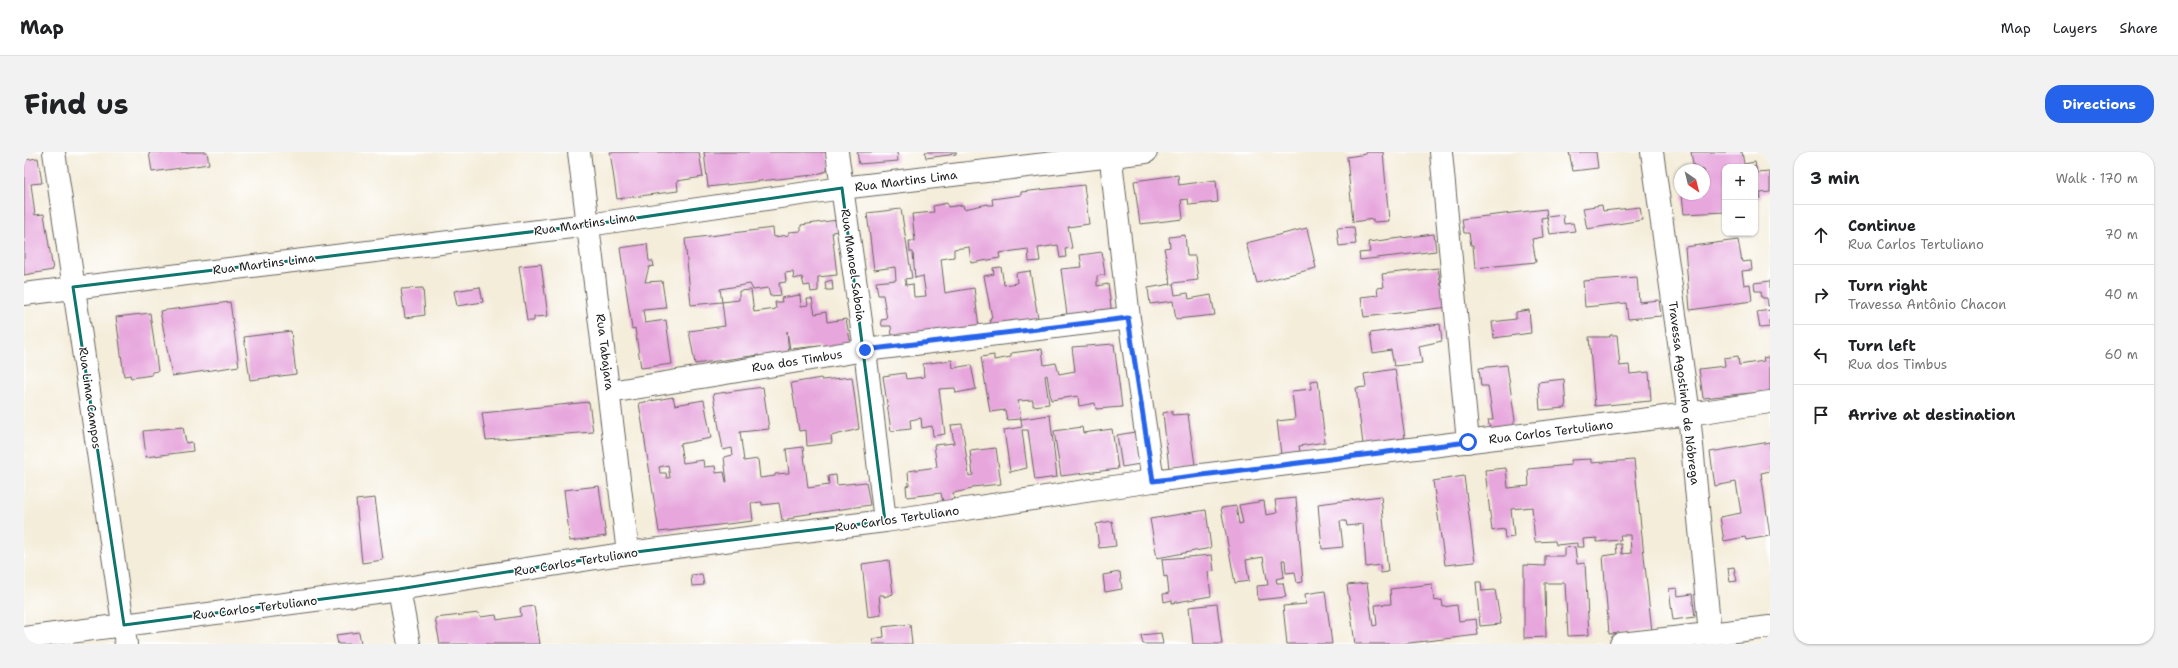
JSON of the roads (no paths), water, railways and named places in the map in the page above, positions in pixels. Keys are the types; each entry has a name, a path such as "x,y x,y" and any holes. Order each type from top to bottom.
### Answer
{"street":[{"name":"Rua Lima Campos","path":"54,152 125,635"},
{"name":"Rua Tabajara","path":"579,152 610,392 628,553"},
{"name":"Rua Manoel Saboia","path":"837,152 865,350 885,521"},
{"name":"Rua Martins Lima","path":"24,294 588,225 842,188 1110,154 1146,152"},
{"path":"1441,152 1468,442"},
{"name":"Travessa Agostinho de Nóbrega","path":"1652,152 1689,414 1710,634"},
{"path":"1110,154 1128,318 1153,481"},
{"name":"Rua dos Timbus","path":"610,392 865,350 1128,318"},
{"name":"Rua Carlos Tertuliano","path":"24,638 125,635 628,553 885,521 1153,481 1689,414 1770,402"},
{"path":"400,589 409,644"},
{"path":"1621,644 1770,627"}]}
